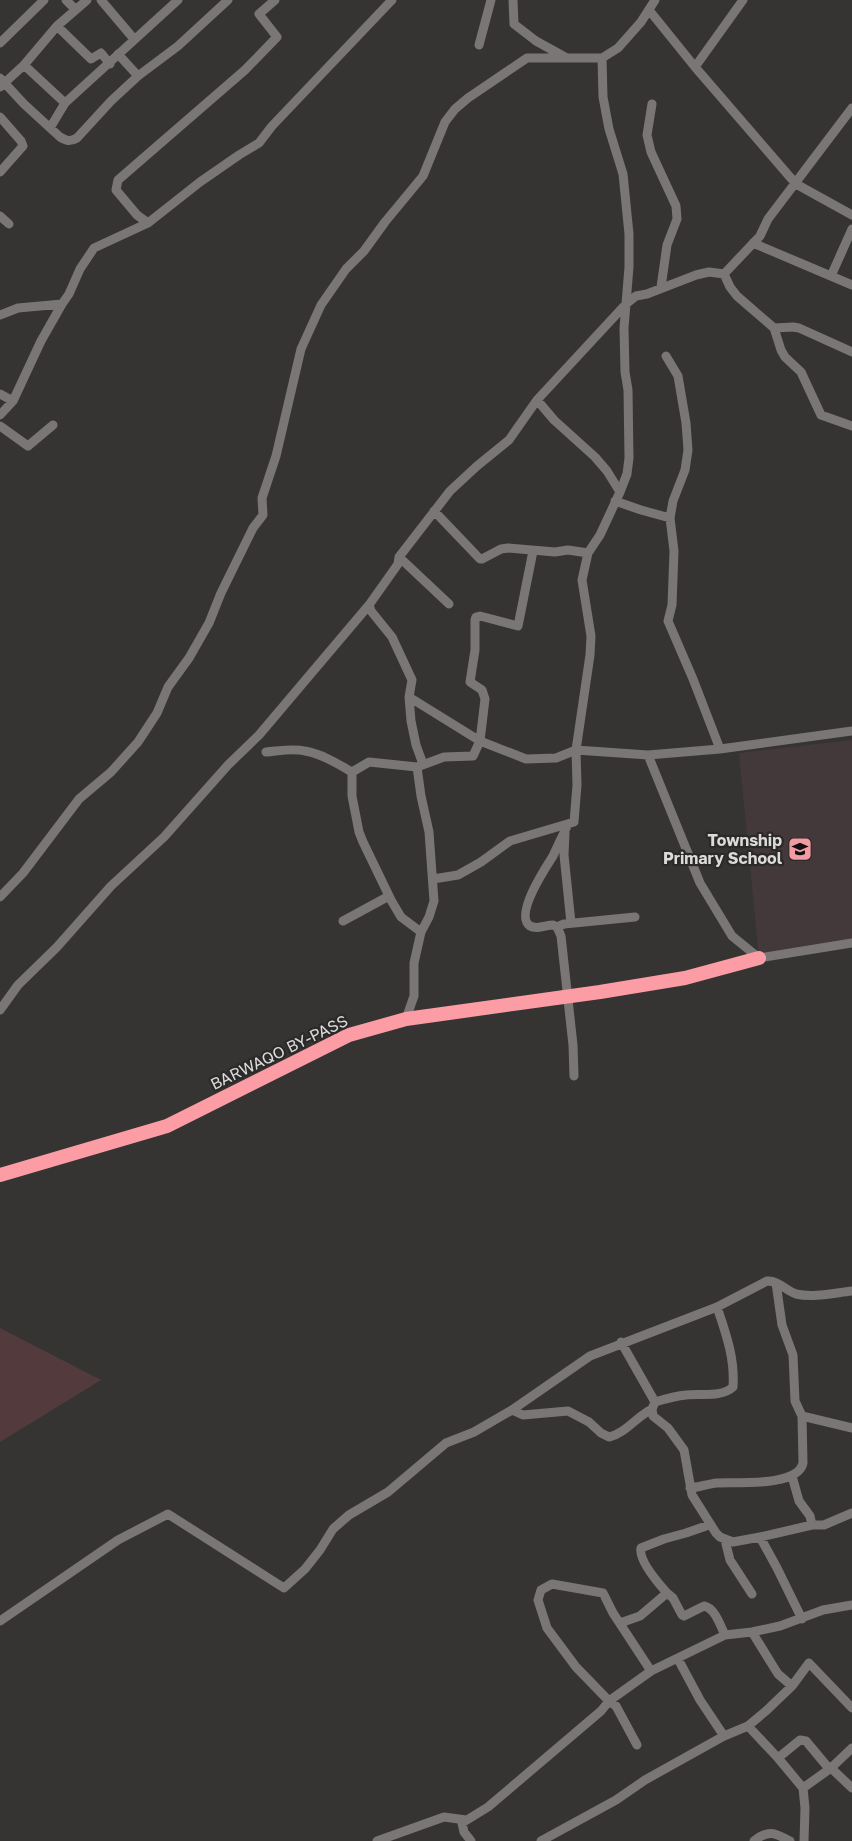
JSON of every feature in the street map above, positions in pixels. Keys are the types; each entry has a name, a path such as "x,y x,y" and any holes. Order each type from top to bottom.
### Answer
{"highway":[{"name":"BARWAQO BY-PASS","path":"0,1175 167,1126 349,1035 406,1019 685,978 759,958"}],"street":[{"path":"28,0 36,7"},
{"path":"0,43 44,0"},
{"path":"66,0 75,9"},
{"path":"87,0 57,26 24,64 1,83 66,141 73,140 138,76 178,46 224,1"},
{"path":"101,0 134,39"},
{"path":"50,128 65,103 178,0"},
{"path":"148,223 137,215 116,190 118,180 245,70 277,37 259,14 275,0"},
{"path":"479,44 491,0"},
{"path":"513,0 514,24 536,41 568,58"},
{"path":"0,897 23,873 79,800 111,772 138,742 157,713 168,687 189,658 209,623 221,593 253,528 263,515 262,498 276,456 301,349 322,305 346,269 364,251 423,176 445,122 455,109 492,80 527,58 602,58 618,48 650,10 655,0"},
{"path":"695,67 743,0"},
{"path":"0,415 13,401 41,341 69,294 80,269 94,248 148,223 200,182 258,143 388,1"},
{"path":"650,10 695,67 796,184 852,215"},
{"path":"57,26 91,60 101,53 110,64"},
{"path":"118,54 138,76"},
{"path":"433,879 458,875 510,841 536,832 567,827 574,822 577,785 576,750 590,655 590,636 582,580 588,553 600,535 620,492 629,458 628,390 624,372 624,352 629,234 623,174 608,129 603,97 602,58"},
{"path":"24,64 65,103"},
{"path":"652,104 647,135 651,152 676,206 677,218 667,246 661,287"},
{"path":"724,274 760,236 768,219 852,108"},
{"path":"0,117 22,141 23,146 0,172"},
{"path":"0,216 10,224"},
{"path":"831,276 852,229"},
{"path":"753,243 852,285"},
{"path":"0,1010 18,985 57,947 111,886 164,837 228,765 259,735 369,605 398,564 399,557 450,491 509,440 537,400 626,304 636,296 647,294 661,287 709,272 724,274"},
{"path":"724,274 737,296 774,328 781,350 785,357 801,372 822,415 852,426"},
{"path":"0,315 18,308 62,304"},
{"path":"774,328 799,328 852,352"},
{"path":"666,356 678,376 686,423 688,450 685,470 673,501 670,518 674,552 672,605 668,621 720,749"},
{"path":"0,394 13,401"},
{"path":"537,400 554,420 595,457 607,471 612,482 620,492"},
{"path":"0,426 28,446 53,425"},
{"path":"615,501 670,518"},
{"path":"434,511 480,559 501,549 508,548 555,552 568,550 588,553"},
{"path":"352,772 369,762 420,766 453,756 473,756 480,741 484,699 482,690 470,682 475,650 476,616 518,626 533,551"},
{"path":"399,557 449,604"},
{"path":"369,605 372,612 392,637 412,680 409,697 420,766 421,796 428,832 433,879 434,901 429,917 421,932 415,956 414,996 406,1019"},
{"path":"409,697 480,741 526,759 556,758 576,750 648,755 720,749 852,730"},
{"path":"266,752 306,751 333,761 352,772"},
{"path":"648,755 700,883 732,936 759,958 852,943"},
{"path":"352,772 352,796 359,832 388,896 401,917 421,932"},
{"path":"567,827 564,855 571,923"},
{"path":"567,827 532,893 525,914 526,921 530,926 538,928 635,916"},
{"path":"342,921 388,896"},
{"path":"557,927 561,936 568,995 574,1076"},
{"path":"0,1621 118,1540 168,1514 284,1588 305,1569 333,1529 349,1516 388,1492 446,1443 474,1432 512,1410 590,1356 621,1342 717,1307 767,1281 776,1282 789,1291 800,1294 852,1291"},
{"path":"690,1488 716,1483 753,1483 792,1476 803,1466 802,1416 795,1401 794,1355 782,1325 776,1282"},
{"path":"512,1410 524,1415 568,1412 589,1422 608,1437 621,1432 654,1406 680,1396 715,1394 731,1390 733,1387 734,1369 730,1348 717,1307"},
{"path":"621,1342 654,1406 653,1416 668,1428 684,1450 692,1495 709,1525 720,1537 733,1542 812,1525 824,1525 852,1513"},
{"path":"802,1416 852,1428"},
{"path":"792,1476 799,1500 810,1516 812,1525"},
{"path":"709,1525 640,1548 640,1553 648,1569 673,1598 682,1615 684,1616 704,1606 708,1606 725,1635"},
{"path":"760,1537 802,1619"},
{"path":"725,1540 730,1560 752,1594"},
{"path":"637,1745 616,1706 576,1667 547,1628 538,1600 541,1590 552,1584 604,1594 651,1671"},
{"path":"620,1623 640,1616 667,1593"},
{"path":"471,1841 462,1824 466,1820 488,1807 601,1711 609,1701 651,1671 725,1635 752,1632 802,1619 832,1608 852,1605"},
{"path":"752,1632 778,1674 792,1686"},
{"path":"678,1659 700,1700 724,1736"},
{"path":"541,1841 616,1800 645,1780 724,1736 748,1726 792,1686 809,1663 852,1708"},
{"path":"748,1726 803,1788 806,1808 804,1841"},
{"path":"778,1758 800,1740 806,1741 826,1765 852,1788"},
{"path":"803,1788 831,1768 852,1748"},
{"path":"377,1841 444,1817 466,1820"},
{"path":"754,1841 760,1836 771,1833 790,1841"}],"shaded area":[{"name":"Township Primary School","path":"852,740 852,945 759,958 739,753"},
{"path":"0,1328 101,1380 0,1442"}],"place":[{"name":"Township Primary School","path":"800,849"}]}
